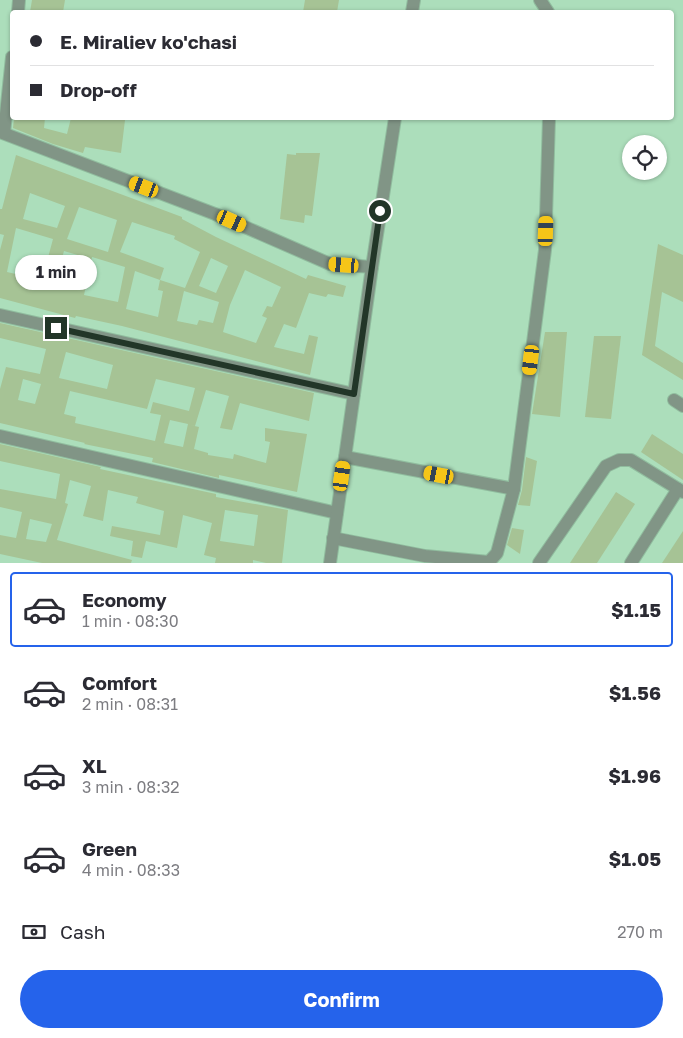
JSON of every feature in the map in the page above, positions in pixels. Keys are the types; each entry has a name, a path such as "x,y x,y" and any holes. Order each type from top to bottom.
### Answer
{"street":[{"path":"10,72 2,133 215,214 330,264 372,267"},
{"path":"330,563 372,267 396,120"},
{"path":"334,538 424,559 488,562 497,553 514,489 545,250 549,120"},
{"path":"0,315 354,394"},
{"path":"0,436 337,513"},
{"path":"345,457 514,489"},
{"path":"539,563 606,466 619,460 631,460 680,490 631,563"}],"building":[{"path":"32,0 65,0 63,10 30,10"},
{"path":"305,0 339,0 337,10 303,10"},
{"path":"14,120 45,120 44,128 67,134 70,120 125,120 121,153 85,147 83,153 53,144 13,128"},
{"path":"296,153 320,153 312,216 305,215 304,223 280,219 287,154 296,155"},
{"path":"16,155 182,217 182,219 216,237 306,279 308,275 346,286 343,297 328,294 326,297 309,293 296,328 284,324 274,347 304,354 309,335 318,337 310,375 122,326 76,316 75,318 0,298 0,250 4,235 0,234 0,209 2,209","holes":["30,193 65,206 57,228 23,219","79,207 117,220 108,252 67,239","132,222 175,236 174,239 200,252 185,288 160,280 164,268 120,252","16,228 53,239 42,280 7,272","64,251 81,256 75,288 55,283","92,257 125,267 118,302 84,295","211,258 228,266 216,293 199,286","245,270 281,287 272,307 267,306 262,316 267,318 256,343 223,332 230,305","135,271 160,280 158,290 163,291 158,317 126,309","184,291 219,302 213,323 199,320 197,325 177,321"]},
{"path":"658,244 683,255 683,302 662,292 655,346 683,363 683,380 642,355"},
{"path":"0,323 314,393 309,421 240,403 232,430 220,428 229,396 206,390 195,426 190,425 199,427 194,449 208,453 208,455 233,459 234,454 266,463 270,442 265,441 265,428 307,434 297,492 219,475 219,478 152,462 153,458 84,444 0,423 0,389 6,367 40,374 46,349 0,338","holes":["66,352 113,365 107,389 59,378","23,379 41,384 35,404 18,400","156,379 195,388 189,411 153,402 150,413 161,415 155,441 75,423 76,417 64,414 70,391 147,409","170,420 188,424 183,447 164,443"]},
{"path":"545,332 567,332 560,417 532,414"},
{"path":"594,336 621,336 611,419 585,417"},
{"path":"652,434 683,454 683,480 641,452"},
{"path":"0,444 101,467 100,469 216,494 216,497 288,510 282,563 266,563 253,560 253,563 215,563 216,558 204,555 212,523 183,515 177,548 146,541 142,558 131,556 133,541 110,536 112,526 160,535 164,511 136,503 138,497 108,490 103,521 83,516 91,486 70,480 65,503 68,504 57,540 132,560 131,563 42,563 0,554 0,535 16,538 22,512 0,507 0,489 56,499 60,474 0,461","holes":["225,510 258,515 254,546 220,541","30,519 52,524 46,542 26,539"]},
{"path":"526,457 537,461 530,506 518,505"},
{"path":"616,492 635,504 597,563 570,563"},
{"path":"512,528 524,530 520,554 507,545"},
{"path":"683,531 683,563 662,563"}],"route":[{"path":"56,328 354,394 380,211"}]}
